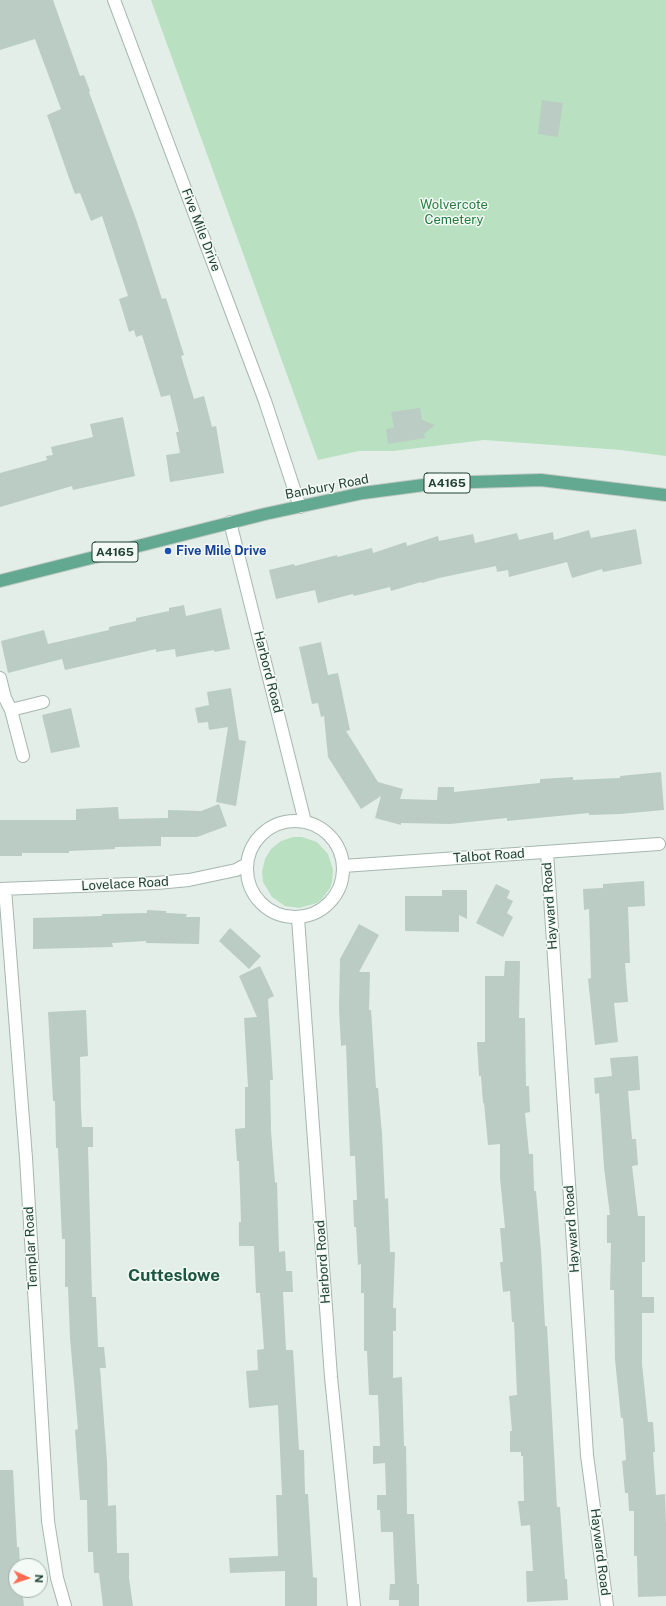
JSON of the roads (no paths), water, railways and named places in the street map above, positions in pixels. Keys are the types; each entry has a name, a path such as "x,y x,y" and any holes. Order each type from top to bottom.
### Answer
{"main road":[{"name":"Banbury Road","path":"0,581 230,522 363,494 439,483 541,480 666,495"}],"street":[{"name":"Five Mile Drive","path":"114,0 265,401 300,507"},
{"name":"Harbord Road","path":"230,522 305,822"},
{"path":"0,678 5,698 11,710 23,756"},
{"path":"11,710 42,702"},
{"path":"285,822 305,822 322,829 330,835 339,849 343,866 343,877 332,900 320,910 298,918 288,917 275,913 259,902 250,887 247,864 252,846 263,833 272,826 285,822"},
{"name":"Talbot Road","path":"343,866 659,844"},
{"name":"Hayward Road","path":"547,852 588,1455 607,1606"},
{"name":"Lovelace Road","path":"2,889 157,883 189,880 236,870 247,864"},
{"name":"Templar Road","path":"2,889 26,1158 48,1521 57,1578 65,1606"},
{"name":"Harbord Road","path":"298,918 331,1377 354,1606"}],"place":[{"name":"Five Mile Drive","path":"168,551"}],"district":[{"name":"Cutteslowe","path":"174,1276"}],"park label":[{"name":"Wolvercote Cemetery","path":"454,212"}]}
